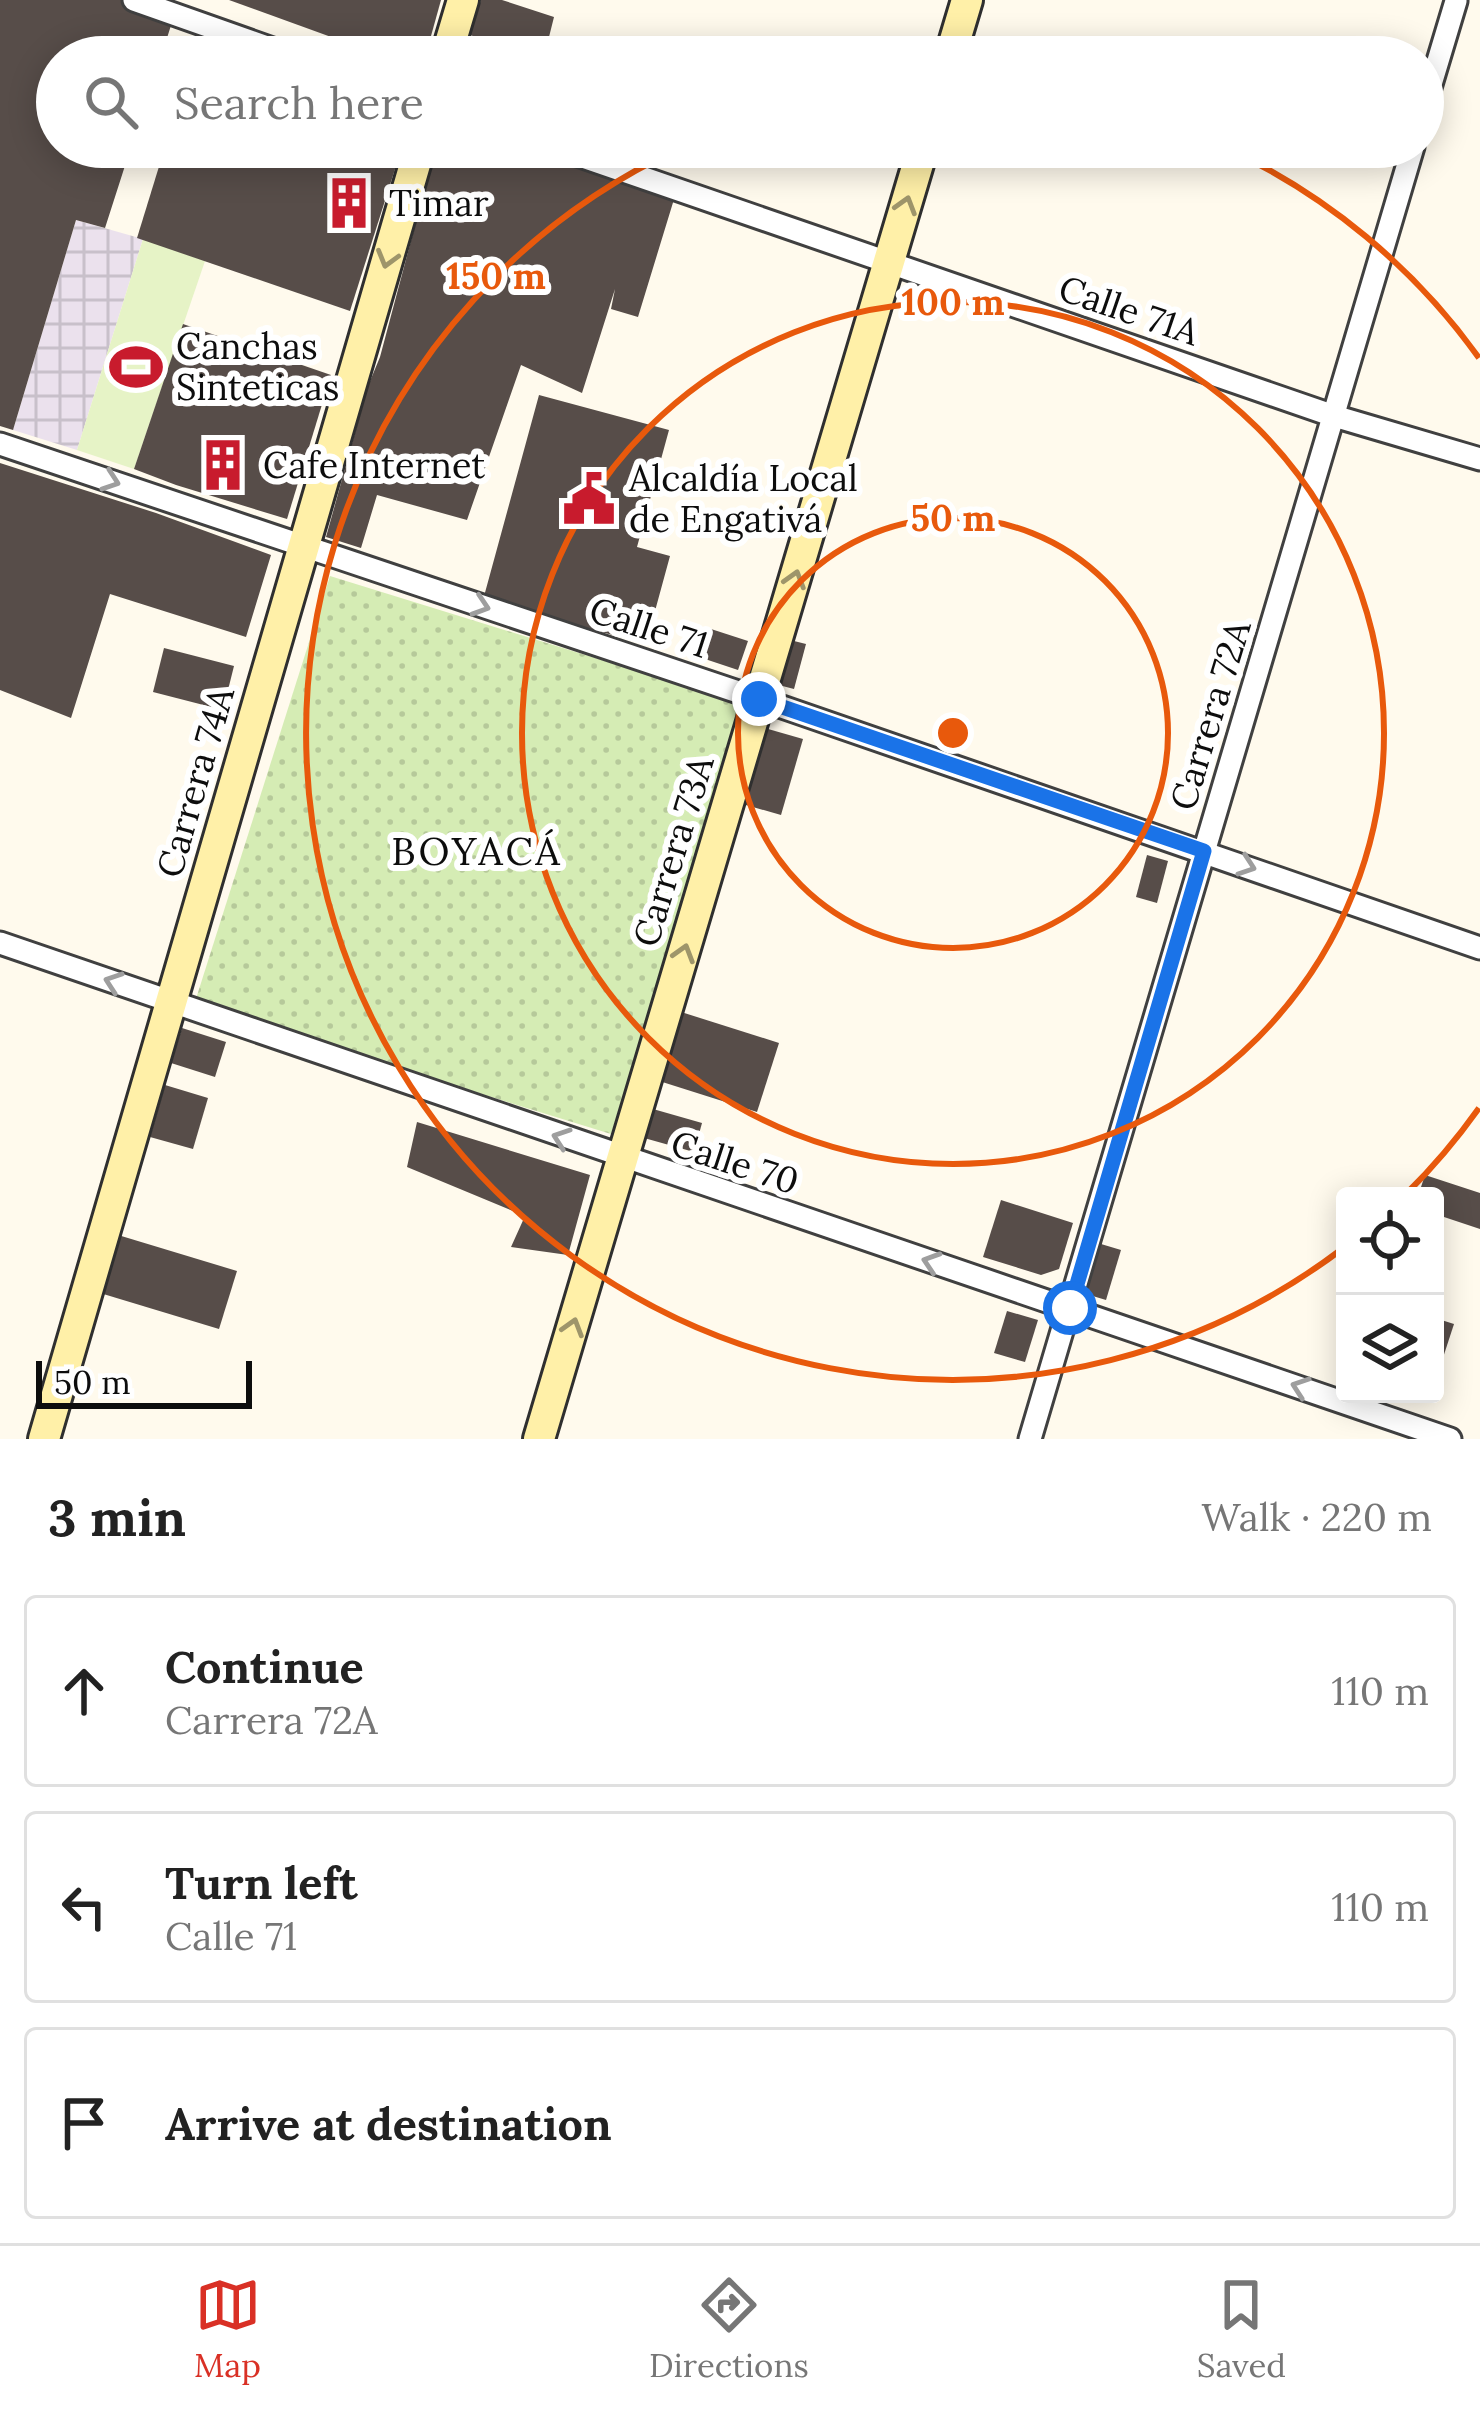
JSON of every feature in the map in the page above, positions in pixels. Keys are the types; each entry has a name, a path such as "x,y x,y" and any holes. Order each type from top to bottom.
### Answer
{"street":[{"path":"134,0 236,36"},
{"path":"452,36 463,0"},
{"path":"956,36 967,0"},
{"path":"1444,41 1456,1"},
{"name":"Carrera 74A","path":"44,1439 414,168"},
{"name":"Calle 71A","path":"615,168 1334,416 1480,459"},
{"name":"Carrera 73A","path":"539,1439 917,168"},
{"name":"Carrera 72A","path":"1030,1439 1406,168"},
{"name":"Calle 71","path":"0,444 1480,948"},
{"name":"Calle 70","path":"0,943 1450,1439"}],"shaded area":[{"path":"76,220 143,239 77,450 13,430"}],"green space":[{"name":"Canchas Sinteticas","path":"143,239 205,261 134,469 77,450"},
{"path":"330,576 747,705 611,1134 194,1005"}],"building":[{"path":"0,0 123,0 173,19 168,36 36,36 36,168 124,168 105,228 76,220 13,430 0,426"},
{"path":"229,0 441,0 431,36 330,36"},
{"path":"481,0 502,0 554,17 549,36 470,35"},
{"path":"159,168 395,168 350,311 137,238"},
{"path":"430,168 594,168 675,196 638,317 611,309 615,289 582,393 521,365 467,520 377,495 361,548 326,537"},
{"path":"183,324 331,375 287,519 134,469"},
{"path":"539,395 669,430 637,547 670,556 646,644 483,600"},
{"path":"0,463 271,555 246,637 110,594 71,718 0,690"},
{"path":"711,629 748,641 738,670 702,658"},
{"path":"778,637 806,644 794,689 767,682"},
{"path":"164,648 234,666 223,710 153,692"},
{"path":"761,727 803,739 781,815 739,803"},
{"path":"1147,855 1168,861 1157,903 1136,897"},
{"path":"678,1011 779,1043 757,1112 656,1080"},
{"path":"182,1028 226,1042 215,1077 171,1063"},
{"path":"165,1085 208,1098 193,1149 150,1137"},
{"path":"646,1107 702,1123 694,1152 637,1136"},
{"path":"417,1122 590,1175 568,1255 511,1247 525,1216 407,1167"},
{"path":"1425,1175 1480,1193 1480,1229 1444,1217 1444,1187 1421,1187"},
{"path":"1001,1200 1073,1223 1059,1269 1041,1275 983,1257"},
{"path":"118,1235 237,1271 219,1329 100,1293"},
{"path":"1101,1244 1121,1250 1106,1300 1086,1294"},
{"path":"1007,1311 1038,1320 1025,1362 994,1353"},
{"path":"1444,1321 1454,1324 1444,1355"}],"place":[{"name":"Timar","path":"349,203"},
{"name":"Canchas Sinteticas","path":"136,367"},
{"name":"Cafe Internet","path":"223,465"},
{"name":"Alcaldía Local de Engativá","path":"589,499"}],"district":[{"name":"BOYACÁ","path":"477,851"}],"route":[{"path":"759,699 1204,851 1070,1308"}]}
